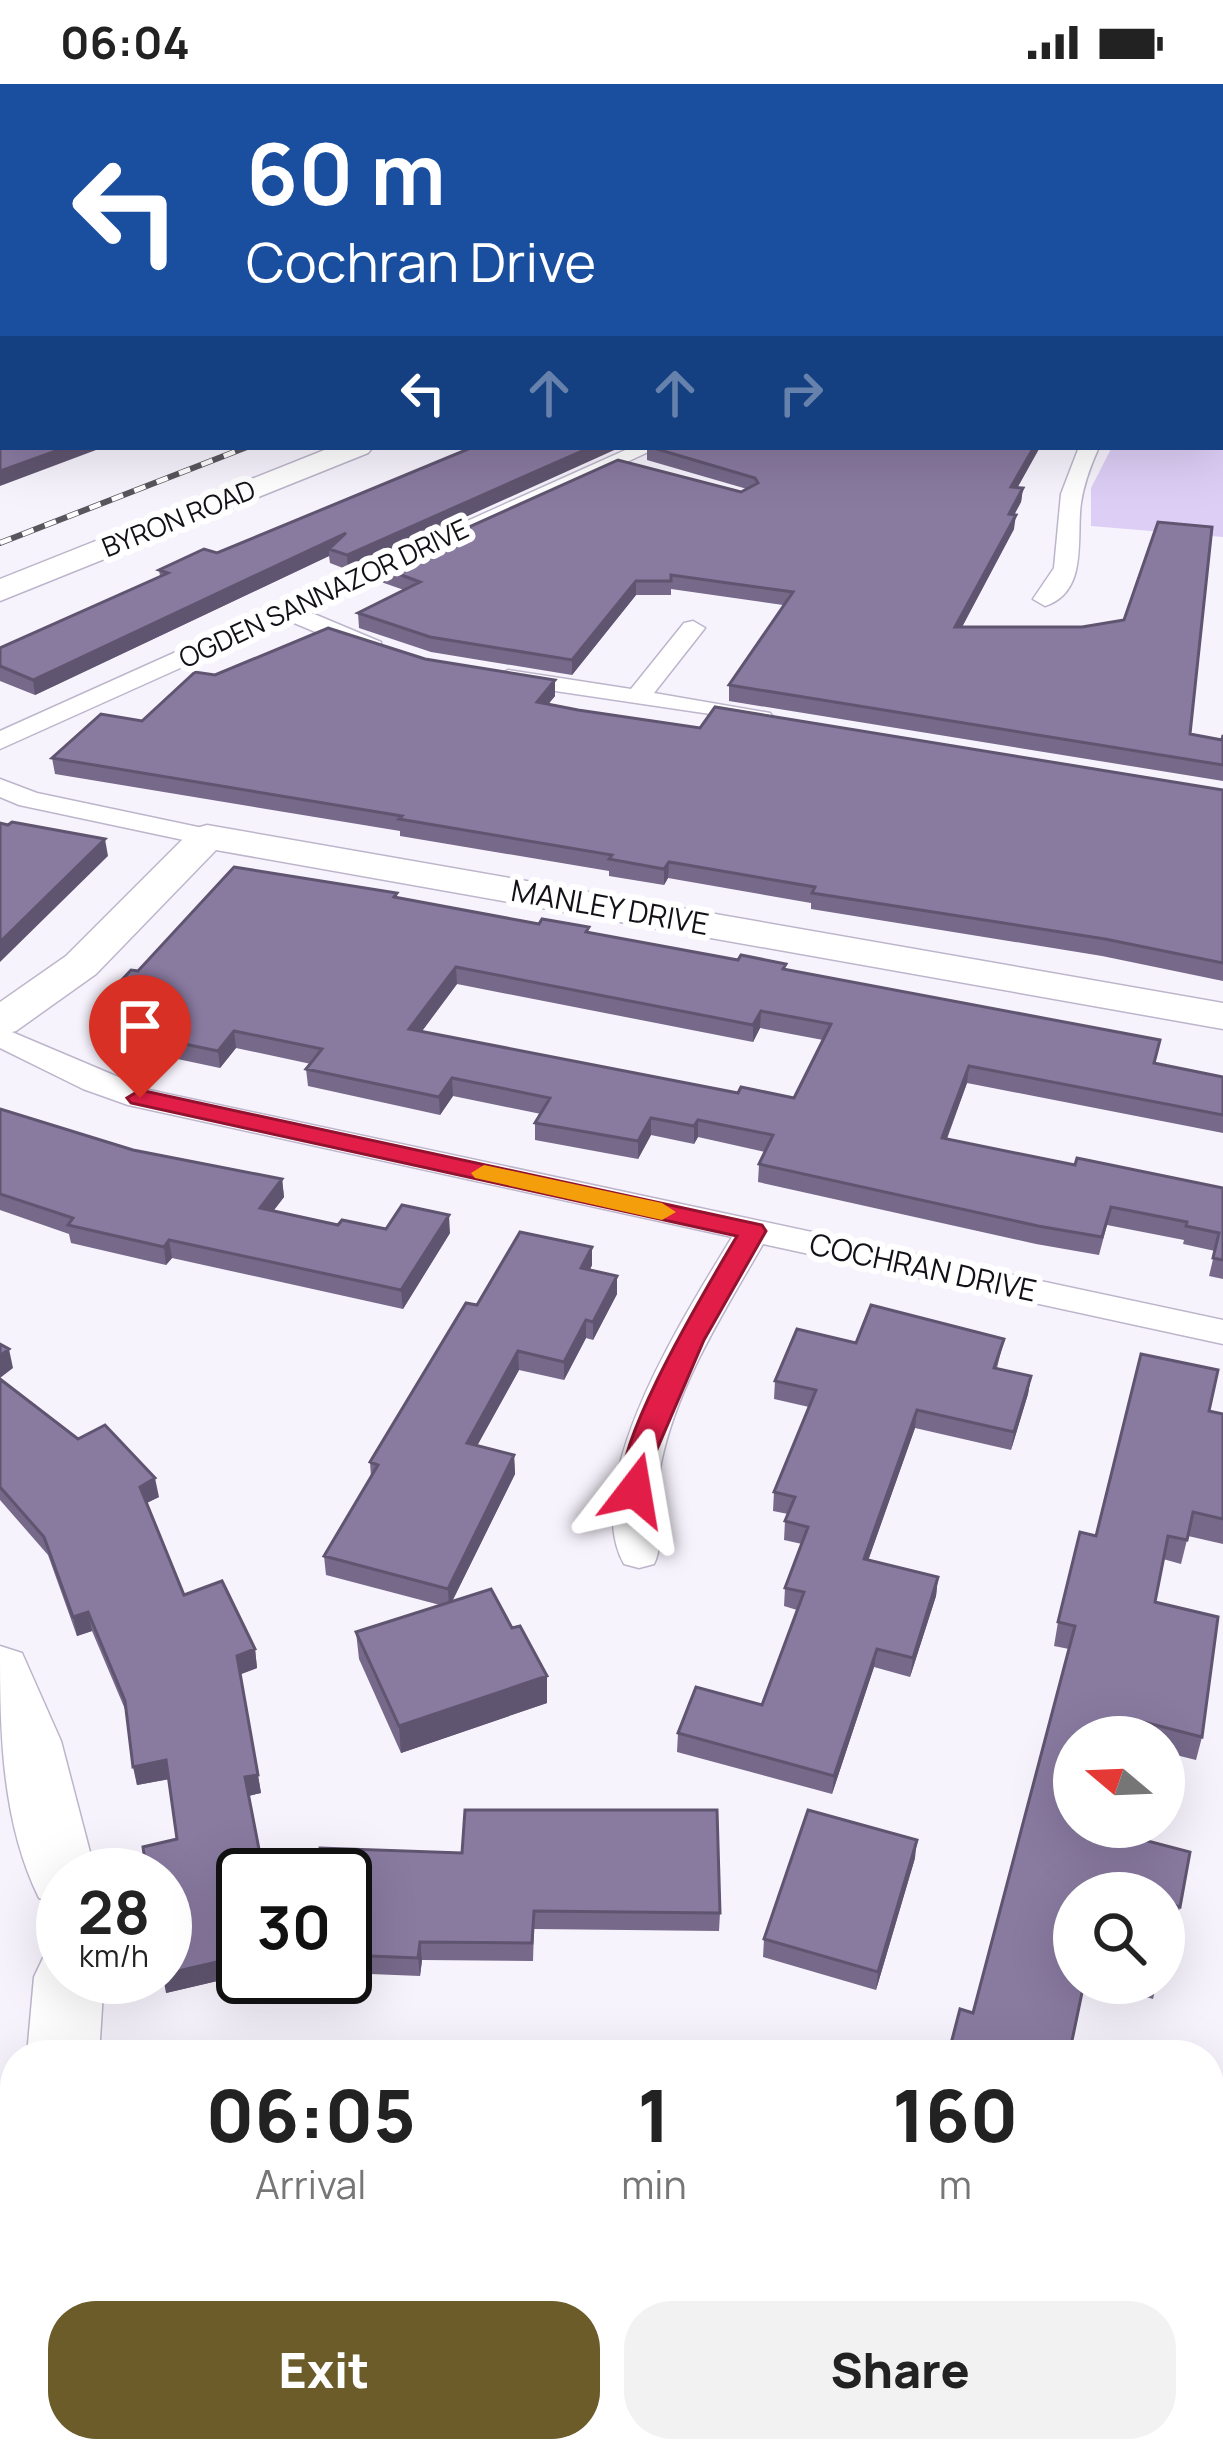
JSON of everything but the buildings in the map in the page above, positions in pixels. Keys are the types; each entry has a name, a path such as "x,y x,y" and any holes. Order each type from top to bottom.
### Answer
{"street":[{"name":"BYRON ROAD","path":"0,592 351,450"},
{"name":"OGDEN SANNAZOR DRIVE","path":"0,741 642,450"},
{"path":"1045,598 1062,583 1071,563 1072,494 1088,450"},
{"path":"616,462 658,474"},
{"path":"286,611 408,657"},
{"path":"638,698 693,628"},
{"path":"488,674 778,721"},
{"name":"MANLEY DRIVE","path":"0,787 29,799 207,837 1223,1016"},
{"path":"0,1022 81,965 207,837"},
{"name":"COCHRAN DRIVE","path":"0,1036 94,1082 140,1098 1223,1332"},
{"path":"639,1552 633,1519 637,1461 690,1340 753,1231"},
{"path":"0,1670 29,1742 56,1848"},
{"path":"64,2040 67,2004"}],"shaded area":[{"path":"1110,450 1223,450 1223,537 1091,526 1091,488"}],"railway":[{"path":"0,543 239,450"}],"slow traffic":[{"path":"484,1173 662,1212"}],"route":[{"path":"140,1098 753,1231 690,1340 637,1461 635,1490"}]}
